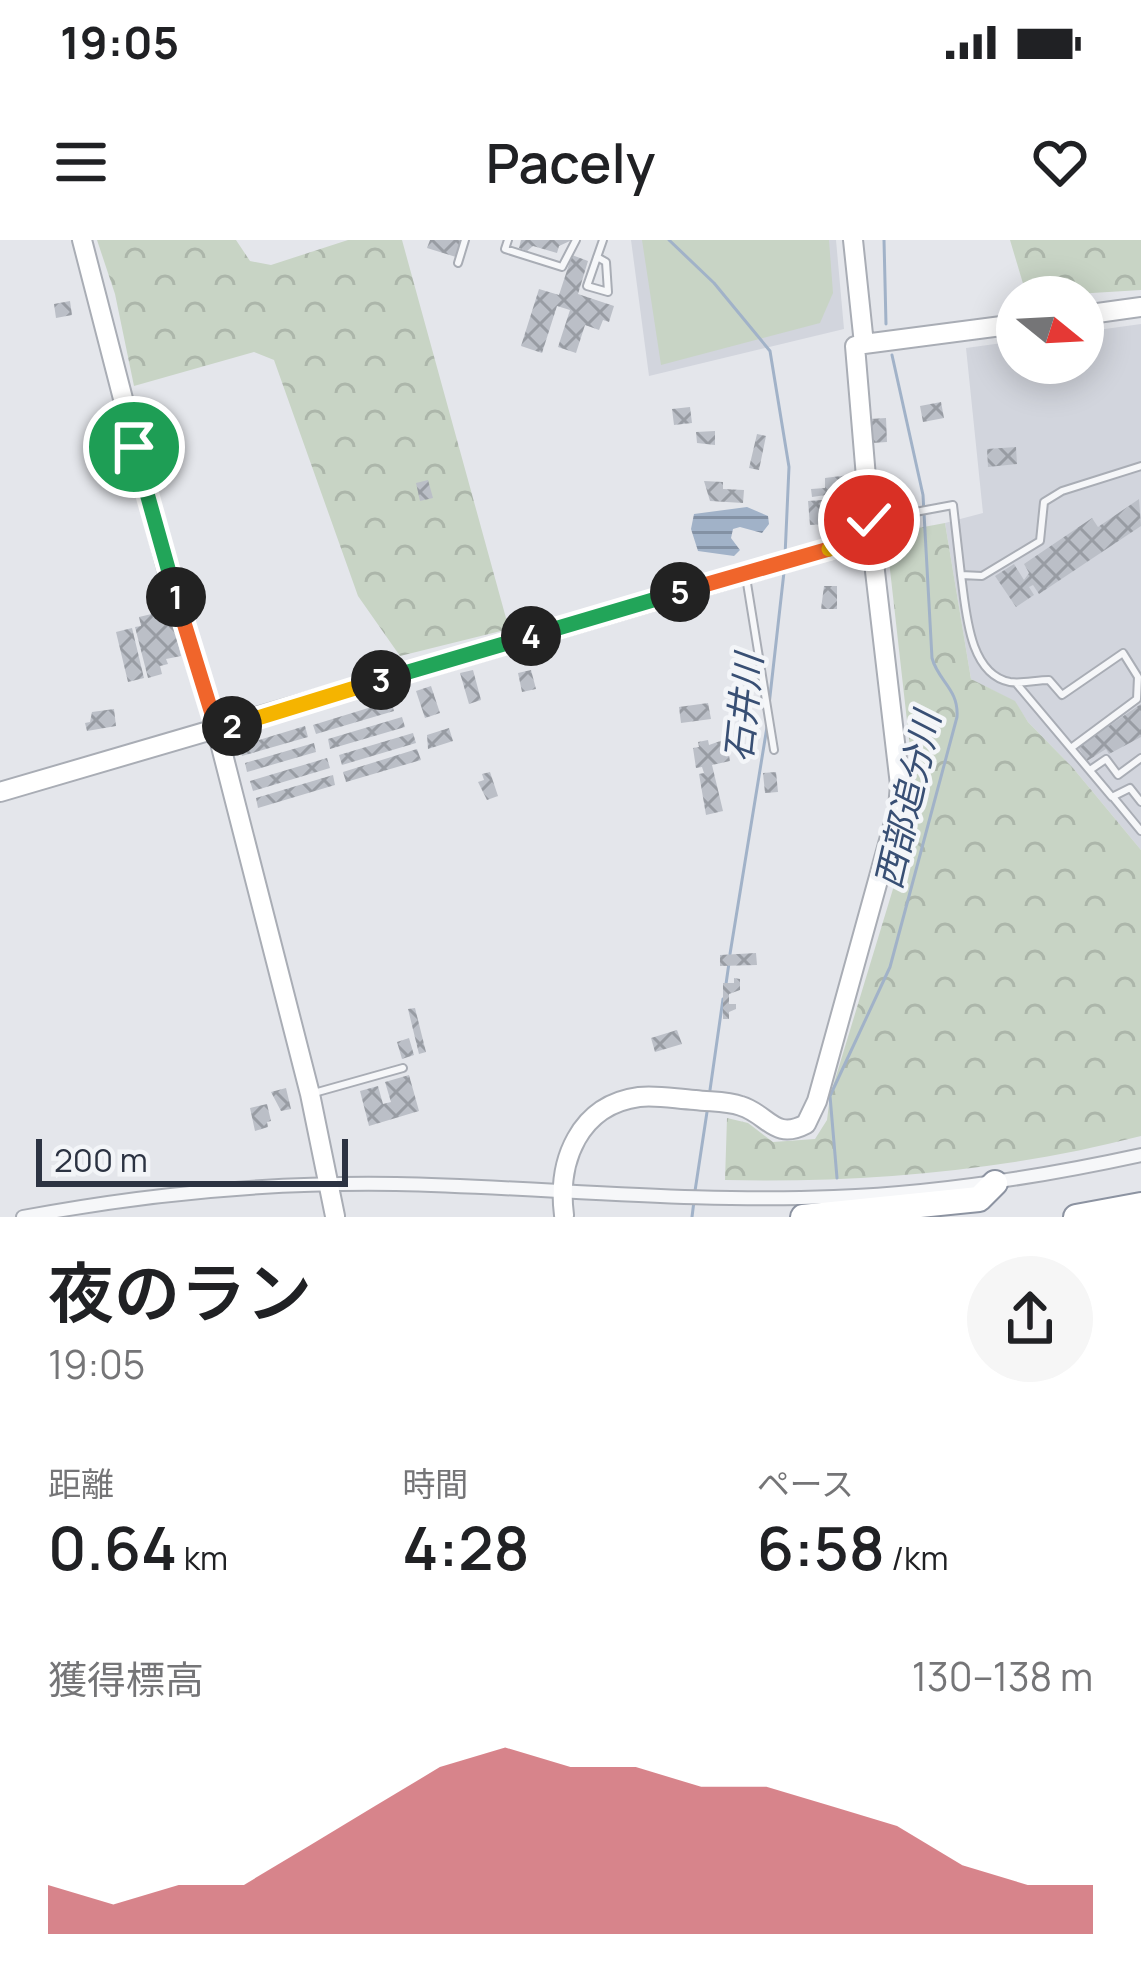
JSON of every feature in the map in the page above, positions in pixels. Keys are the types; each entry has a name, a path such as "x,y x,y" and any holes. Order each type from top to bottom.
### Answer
{"highway":[{"path":"803,1217 979,1199 995,1183"},
{"path":"1076,1217 1141,1205"}],"street":[{"path":"82,240 169,573 217,730 310,1094 335,1216"},
{"path":"853,240 864,344"},
{"path":"1104,312 1141,307"},
{"path":"565,1215 561,1191 568,1154 579,1132 623,1100 660,1096 744,1106 781,1130 796,1129 813,1114 892,830 900,785 870,529 855,346 996,327"},
{"path":"0,792 745,573 870,529"},
{"path":"23,1217 209,1191 326,1184 723,1198 835,1197 995,1183 1141,1155"}],"lane":[{"path":"458,263 465,240"},
{"path":"508,240 505,249 562,267 576,240"},
{"path":"597,257 606,262 608,292 587,286 597,257 603,240"},
{"path":"961,575 982,576 1040,541 1044,502 1062,491 1141,466"},
{"path":"870,529 953,505 961,575 978,652 988,670 1016,683 1141,831"},
{"path":"745,573 774,749"},
{"path":"1016,683 1048,680 1062,695 1123,653 1138,677 1137,700 1071,748"},
{"path":"1090,770 1106,759 1118,775 1141,758"},
{"path":"1112,797 1141,780"},
{"path":"1130,788 1141,802"},
{"path":"310,1094 403,1068"}],"shaded area":[{"path":"631,240 836,240 844,329 649,376"},
{"path":"1141,324 1141,850 1015,702 971,679 945,523 983,513 966,348 996,344 996,384 1104,384 1104,329"}],"green space":[{"path":"97,240 236,240 250,261 271,265 348,240 402,240 509,629 400,656 358,596 274,360 254,352 134,386 115,294"},
{"path":"642,240 829,240 833,293 820,323 661,365"},
{"path":"1010,240 1141,240 1141,290 1104,292 1104,276 1021,276"},
{"path":"945,523 971,679 1015,701 1028,722 1141,850 1141,1136 1038,1158 934,1172 725,1180 727,1118 748,1123 773,1142 815,1139 827,1120 830,1096 917,810 886,534"}],"water":[{"path":"747,507 768,516 769,524 762,533 733,529 731,538 740,550 734,556 698,551 691,529 694,514"}],"building":[{"path":"430,240 461,240 456,257 427,248"},
{"path":"521,240 572,240 559,246 557,253 533,246 527,251 519,248"},
{"path":"572,255 588,261 578,294 614,306 609,322 603,320 599,330 585,325 576,353 558,347 570,310 557,306 542,353 521,346 539,289 559,295"},
{"path":"70,301 72,315 56,318 54,304"},
{"path":"941,402 944,418 923,422 920,406"},
{"path":"690,407 692,423 674,425 672,409"},
{"path":"886,418 887,442 872,443 870,419"},
{"path":"715,431 715,445 697,443 696,432"},
{"path":"757,434 766,436 759,470 749,468"},
{"path":"1016,447 1017,464 988,467 987,449"},
{"path":"849,475 853,522 829,524 826,495 812,497 811,489 825,488 825,478"},
{"path":"428,480 433,498 420,501 416,483"},
{"path":"704,481 723,482 723,489 744,490 743,503 710,501"},
{"path":"1139,499 1141,526 1039,594 1033,585 1029,587 1034,595 1016,607 995,576 1014,564 1024,580 1029,573 1024,564 1092,518 1098,527"},
{"path":"822,500 824,524 810,525 808,501"},
{"path":"824,586 837,586 837,609 821,609"},
{"path":"164,611 166,620 172,619 181,656 166,659 168,664 160,666 162,674 148,678 135,627 141,626 139,617"},
{"path":"132,628 144,678 128,682 116,632"},
{"path":"473,670 481,700 469,704 460,673"},
{"path":"531,670 536,689 522,692 518,673"},
{"path":"431,686 440,713 425,718 416,691"},
{"path":"391,701 394,711 316,734 313,725"},
{"path":"708,703 711,719 681,723 679,707"},
{"path":"1141,704 1141,737 1087,761 1078,747"},
{"path":"114,709 116,726 87,731 85,723 90,722 92,712"},
{"path":"402,717 405,727 330,749 328,739"},
{"path":"305,726 308,737 242,756 239,746"},
{"path":"449,728 453,741 428,749 427,735"},
{"path":"413,733 416,743 342,765 339,755"},
{"path":"726,739 730,761 712,765 723,811 706,815 699,774 704,773 702,767 696,768 693,748 699,747 698,742 708,740 709,745"},
{"path":"314,743 316,752 247,772 245,763"},
{"path":"417,749 421,760 346,782 343,772"},
{"path":"327,758 330,768 253,791 250,781"},
{"path":"490,772 498,796 487,800 478,782"},
{"path":"776,772 778,792 765,793 763,773"},
{"path":"333,775 335,785 258,808 256,798"},
{"path":"756,953 757,965 720,966 720,955"},
{"path":"734,978 740,979 740,990 729,994 729,1004 736,1004 736,1009 729,1012 729,1019 723,1019 723,983 734,983"},
{"path":"415,1008 426,1052 419,1054 408,1009"},
{"path":"677,1030 682,1044 655,1052 651,1038"},
{"path":"409,1038 414,1055 402,1059 397,1042"},
{"path":"409,1075 419,1111 369,1126 360,1091 378,1086 383,1104 391,1102 385,1082"},
{"path":"286,1088 291,1109 281,1111 271,1092"},
{"path":"267,1104 271,1121 255,1131 250,1108"}],"waterway":[{"name":"石井川","path":"669,240 714,283 770,351 789,467 785,556"},
{"name":"西部追分川","path":"884,240 886,324"},
{"name":"西部追分川","path":"837,1178 830,1096 890,967 957,717 955,699 932,658 923,495 892,355"},
{"name":"石井川","path":"769,705 784,572"},
{"name":"石井川","path":"730,954 767,727"},
{"name":"石井川","path":"726,984 729,963"},
{"name":"石井川","path":"710,1090 723,999"},
{"name":"石井川","path":"695,1191 707,1112"},
{"name":"石井川","path":"692,1217 694,1201"}],"route":[{"path":"134,447 217,730 871,537 869,520"}]}
